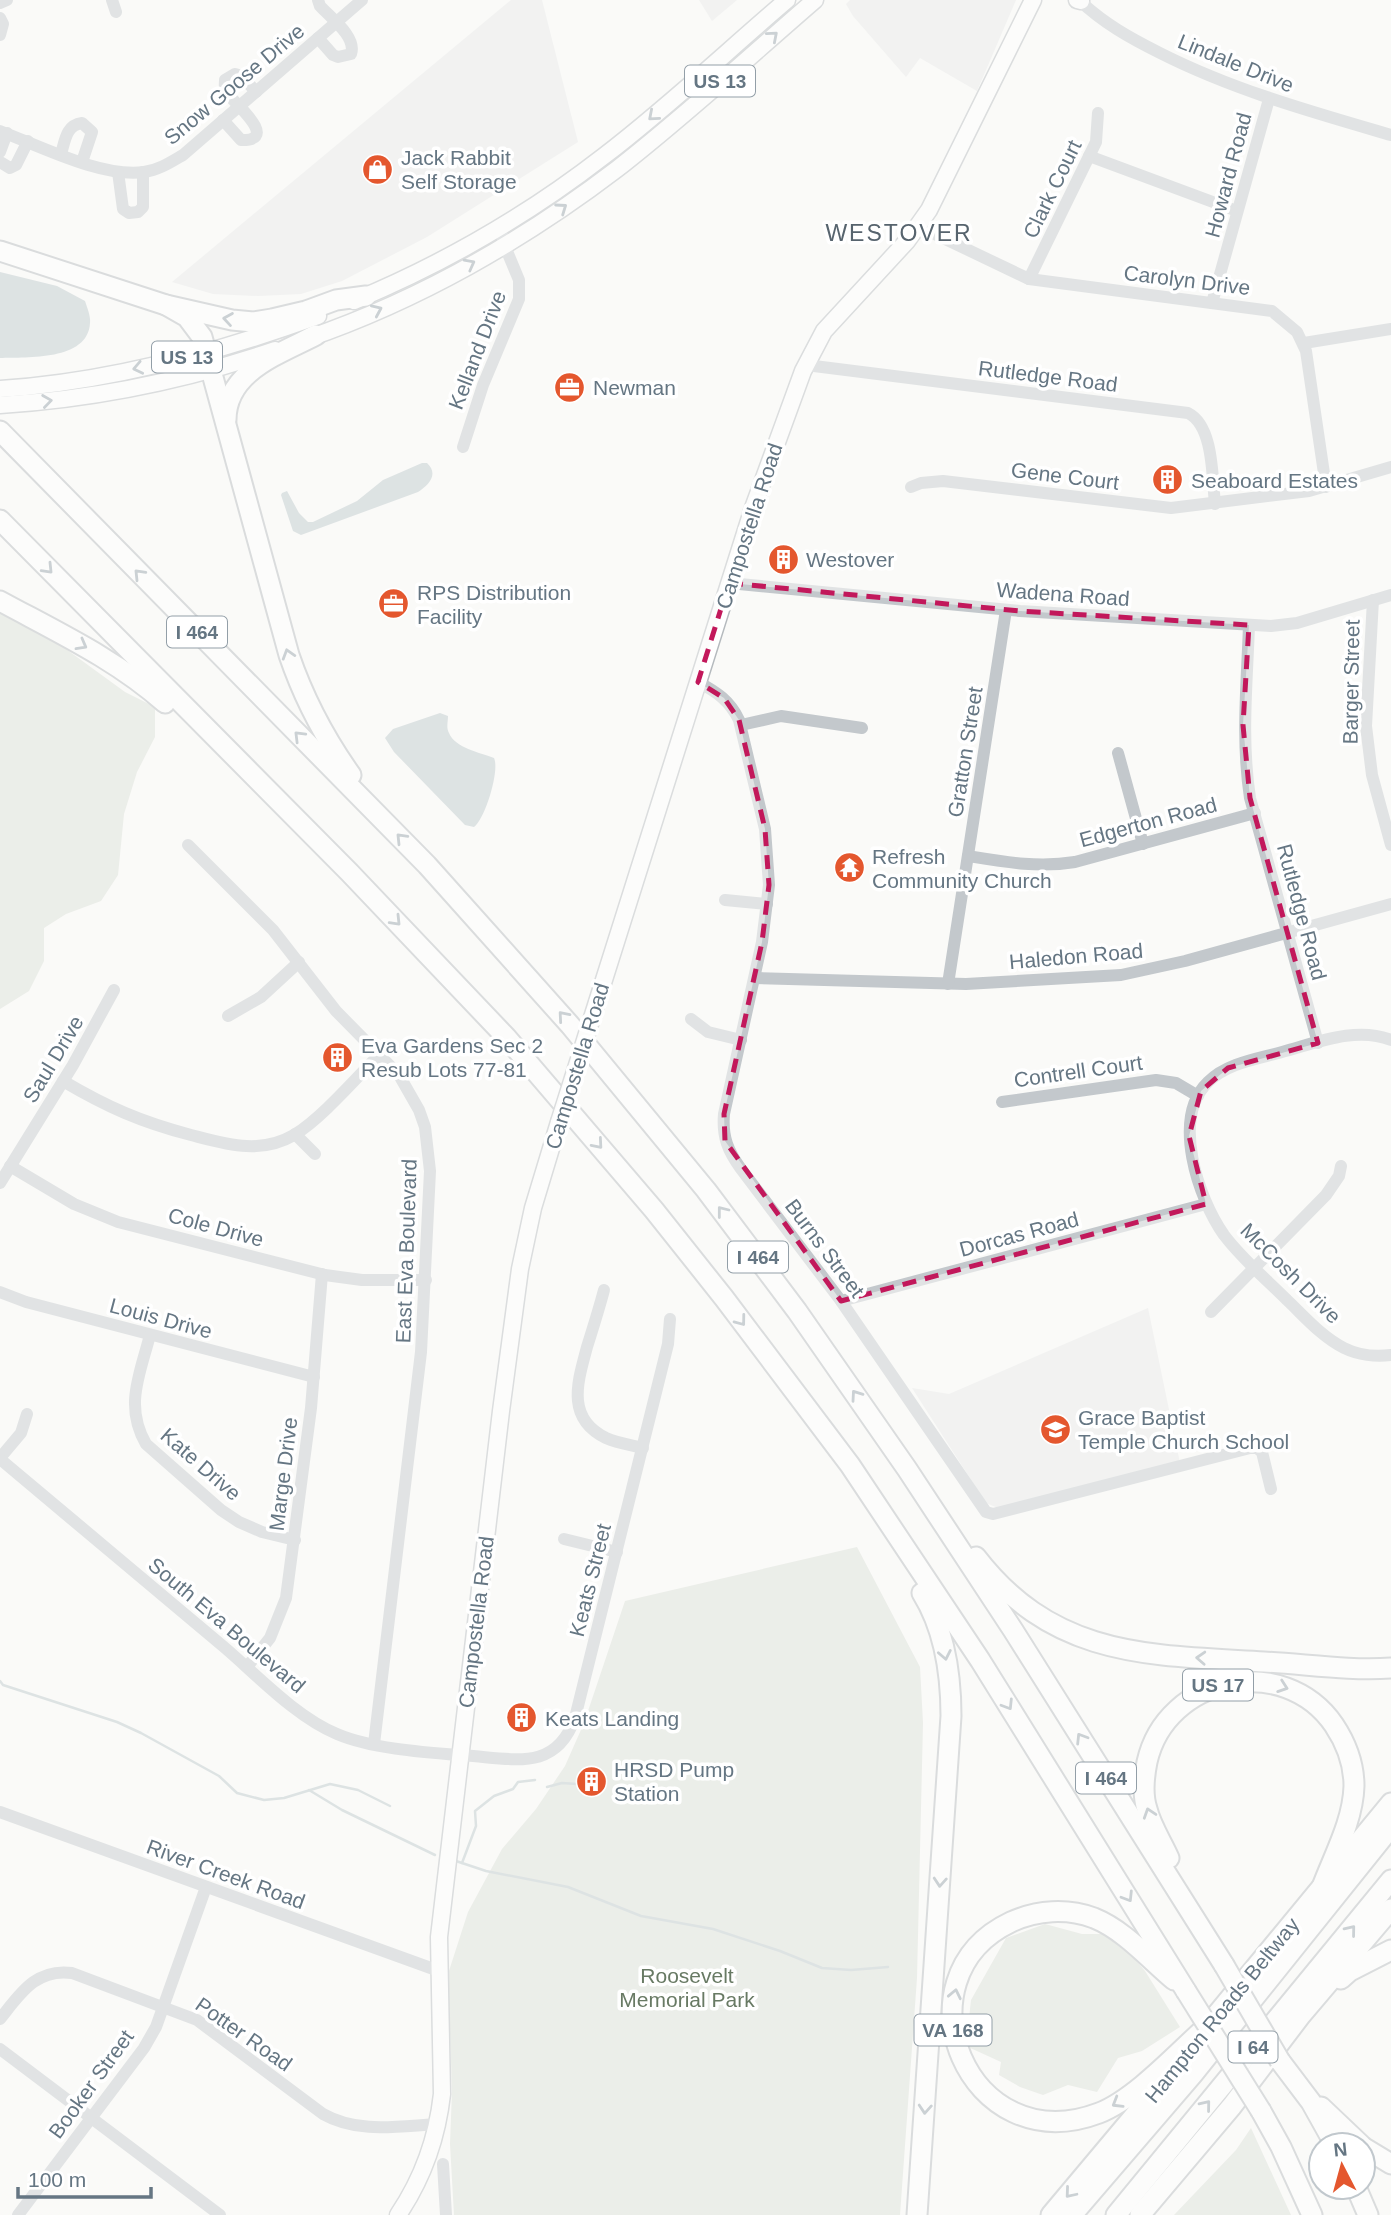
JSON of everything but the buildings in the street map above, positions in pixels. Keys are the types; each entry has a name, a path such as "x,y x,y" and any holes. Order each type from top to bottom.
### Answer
{"highway":[{"path":"0,251 166,305 232,320 253,322 306,311 336,300 366,296"},
{"path":"166,305 183,313 202,337 297,680 320,728 382,819"},
{"path":"226,428 229,402 246,374 317,335"},
{"name":"I 464","path":"6,438 382,819 495,938 706,1190 797,1311 884,1435 1013,1630 1295,2083"},
{"name":"I 464","path":"0,520 349,872 506,1037 724,1298 850,1465 980,1660 1261,2111"},
{"path":"0,601 95,652 132,677 188,723 349,872"},
{"path":"804,1406 925,1598 943,1642 950,1681 949,1740 917,2215"},
{"path":"884,1435 981,1563 1026,1606 1047,1622 1071,1634 1123,1651 1153,1655 1391,1668"},
{"name":"US 17","path":"1208,1941 1147,1811 1144,1785 1149,1753 1161,1728 1183,1704 1205,1690 1228,1682 1276,1684 1317,1705 1340,1733 1353,1771 1353,1798 1347,1822 1322,1887"},
{"name":"Hampton Roads Beltway","path":"1051,2215 1147,2102 1391,1803"},
{"path":"1072,2215 1185,2083 1391,1827"},
{"path":"1088,2215 1391,1849"},
{"name":"I 64","path":"1116,2215 1391,1880"},
{"path":"1140,2215 1270,2059 1301,2015 1391,1909"},
{"name":"VA 168","path":"1186,1991 1119,1933 1095,1919 1067,1912 1031,1915 1007,1924 991,1935 964,1967 953,2003 954,2036 965,2068 994,2101 1020,2115 1058,2122 1081,2119 1122,2101 1206,2027"},
{"path":"1301,2015 1350,1971 1391,1950"},
{"path":"1295,2083 1311,2102 1327,2131"},
{"path":"1295,2083 1346,2131"},
{"path":"1261,2111 1301,2215"},
{"path":"1261,2111 1290,2165 1312,2215"}],"main road":[{"name":"US 13","path":"0,389 208,361 366,296 424,269 500,227 604,156 787,0"},
{"name":"US 13","path":"0,405 94,395 208,361 317,335 429,286 551,215 617,169 815,0"},
{"name":"Campostella Road","path":"398,2215 425,2167 438,2124 442,2094 439,1971 443,1901 517,1288 533,1208 729,583 774,447 806,365 824,331 839,312 889,261 918,226 943,184 1034,2"}],"street":[{"path":"0,3 7,0"},
{"path":"318,0 320,6 351,39 351,54 338,57 333,55 318,38"},
{"name":"Snow Goose Drive","path":"3,132 82,162 118,172 143,172 169,164 183,155 336,23 348,5 362,0"},
{"name":"Lindale Drive","path":"1079,0 1110,26 1210,77 1269,99 1391,135"},
{"path":"0,18 0,35"},
{"path":"223,120 241,140 254,136 257,130 255,123 225,87 225,80 235,74 242,76 256,92"},
{"name":"Howard Road","path":"1212,303 1269,99"},
{"name":"Clark Court","path":"1029,279 1089,156 1099,130 1098,113"},
{"path":"61,154 70,127 82,123 92,132 82,162"},
{"path":"0,152 3,132"},
{"path":"0,162 10,168 16,165 27,141"},
{"path":"1089,156 1237,211"},
{"path":"118,172 123,209 129,213 138,212 144,207 143,172"},
{"name":"Carolyn Drive","path":"918,226 1029,279 1272,311 1294,329 1304,343"},
{"name":"Kelland Drive","path":"463,447 483,385 519,299 519,280 500,227"},
{"path":"1326,486 1304,343 1391,329"},
{"name":"Rutledge Road","path":"806,365 1188,413 1198,420 1205,432 1215,504"},
{"name":"Gene Court","path":"911,487 943,481 1171,508 1215,504 1326,486 1391,467"},
{"name":"Wadena Road","path":"729,583 1006,610 1249,625 1297,623 1391,595"},
{"name":"Barger Street","path":"1373,600 1366,726 1372,775 1391,845"},
{"name":"Gratton Street","path":"948,984 1006,610"},
{"name":"Rutledge Road","path":"1249,625 1243,725 1245,763 1255,813 1318,1043"},
{"name":"Burns Street","path":"698,682 724,698 734,709 741,725 766,840 767,904 755,978 724,1114 723,1128 728,1151 841,1301 971,1492 989,1514 1064,1498 1250,1448 1257,1448 1262,1452 1271,1489"},
{"path":"741,725 781,716 862,728"},
{"path":"1118,753 1143,844"},
{"name":"Edgerton Road","path":"968,856 1032,866 1075,862 1255,813"},
{"name":"East Eva Boulevard","path":"188,845 273,930 336,1011 380,1054 409,1090 425,1127 430,1161 421,1352 374,1744"},
{"path":"725,900 767,904"},
{"name":"Haledon Road","path":"755,978 948,984 1121,975 1185,961 1391,904"},
{"path":"228,1016 261,997 299,962"},
{"name":"Saul Drive","path":"0,1183 63,1081 114,990"},
{"path":"691,1019 708,1032 741,1040"},
{"path":"1198,1096 1210,1080 1228,1068 1346,1036 1363,1035 1391,1040"},
{"path":"63,1081 132,1117 236,1146 265,1146 295,1134 380,1054"},
{"name":"Contrell Court","path":"1002,1102 1156,1080 1176,1083 1198,1096"},
{"name":"McCosh Drive","path":"1198,1096 1189,1121 1189,1136 1206,1204 1223,1232 1254,1268 1328,1339 1351,1351 1369,1355 1391,1355"},
{"path":"295,1134 315,1154"},
{"name":"Cole Drive","path":"10,1166 51,1192 118,1222 322,1274 362,1280 426,1280"},
{"path":"1211,1312 1326,1195 1339,1176 1341,1166"},
{"name":"Dorcas Road","path":"841,1301 1206,1204"},
{"name":"Marge Drive","path":"247,1667 264,1647 283,1610 290,1579 314,1377 322,1274"},
{"path":"604,1290 577,1384 577,1402 584,1419 595,1431 612,1440 643,1448"},
{"name":"Louis Drive","path":"0,1292 26,1303 314,1377"},
{"name":"Keats Street","path":"460,1756 530,1759 548,1753 567,1735 575,1718 643,1448 668,1344 670,1319"},
{"name":"Kate Drive","path":"150,1335 133,1405 139,1432 146,1444 221,1510 239,1522 262,1532 295,1540"},
{"path":"0,1459 21,1433 27,1414"},
{"name":"South Eva Boulevard","path":"0,1459 318,1725 352,1740 460,1756"},
{"path":"564,1539 617,1552"},
{"name":"River Creek Road","path":"0,1812 439,1971"},
{"name":"Booker Street","path":"18,2215 144,2048 156,2027 206,1887"},
{"name":"Potter Road","path":"0,2020 37,1978 57,1972 72,1973 197,2020 336,2122 364,2127 438,2124"},
{"path":"0,2049 219,2215"},
{"path":"443,2164 446,2215"}],"highlighted area":[{"path":"729,583 1020,611 1249,625 1243,725 1250,798 1318,1043 1228,1068 1201,1091 1189,1136 1206,1204 841,1301 725,1141 724,1114 762,942 769,885 765,829 739,720 724,698 698,682"}],"shaded area":[{"path":"511,0 542,0 578,142 427,237 342,281 301,294 258,296 213,294 172,282"},
{"path":"699,0 737,0 712,21"},
{"path":"850,0 1016,0 977,91 920,58 906,77 853,16 846,4"},
{"path":"0,272 57,286 85,301 90,321 87,335 68,351 40,357 0,358"},
{"path":"422,463 431,467 432,475 429,483 418,492 301,535 293,531 282,493 287,491 299,513 308,522 313,522 357,501 383,480"},
{"path":"440,713 448,716 448,731 457,743 494,758 495,773 490,794 483,815 474,827 465,825 394,752 385,738 393,729"},
{"name":"Grace Baptist Temple Church School","path":"1148,1308 1180,1463 998,1508 986,1503 912,1388 949,1394"}],"green space":[{"path":"0,612 59,644 125,692 155,707 155,737 137,772 124,814 118,875 101,901 66,914 44,928 44,961 29,991 0,1009"},
{"name":"Roosevelt Memorial Park","path":"857,1547 920,1667 923,1723 917,1978 900,2215 454,2215 450,2144 452,2091 448,1974 468,1912 502,1849 536,1809 565,1766 584,1723 625,1601"},
{"path":"1045,1924 1082,1934 1105,1934 1128,1951 1145,1971 1180,2027 1142,2051 1118,2058 1097,2092 1068,2085 1043,2095 1020,2087 999,2075 1001,2062 966,2046 971,2000 1006,1938"},
{"path":"1251,2128 1291,2215 1174,2215 1236,2150"}],"waterway":[{"path":"0,1681 3,1685 117,1722 141,1733 219,1776 237,1793 264,1800 284,1798 330,1784 358,1790 390,1806"},
{"path":"462,1863 476,1826 475,1811 494,1796 513,1789 518,1782 535,1780"},
{"path":"547,1787 562,1783 577,1784"},
{"path":"309,1790 342,1810 435,1855"},
{"path":"456,1861 486,1871 568,1887 641,1916 713,1929 822,1968 851,1970 888,1967"}],"place":[{"name":"Jack Rabbit Self Storage","path":"378,169"},
{"name":"Newman","path":"570,387"},
{"name":"Seaboard Estates","path":"1168,480"},
{"name":"Westover","path":"783,559"},
{"name":"RPS Distribution Facility","path":"394,604"},
{"name":"Refresh Community Church","path":"849,868"},
{"name":"Eva Gardens Sec 2 Resub Lots 77-81","path":"338,1057"},
{"name":"Grace Baptist Temple Church School","path":"1055,1429"},
{"name":"Keats Landing","path":"522,1718"},
{"name":"HRSD Pump Station","path":"591,1781"}],"district":[{"name":"WESTOVER","path":"899,233"}]}
